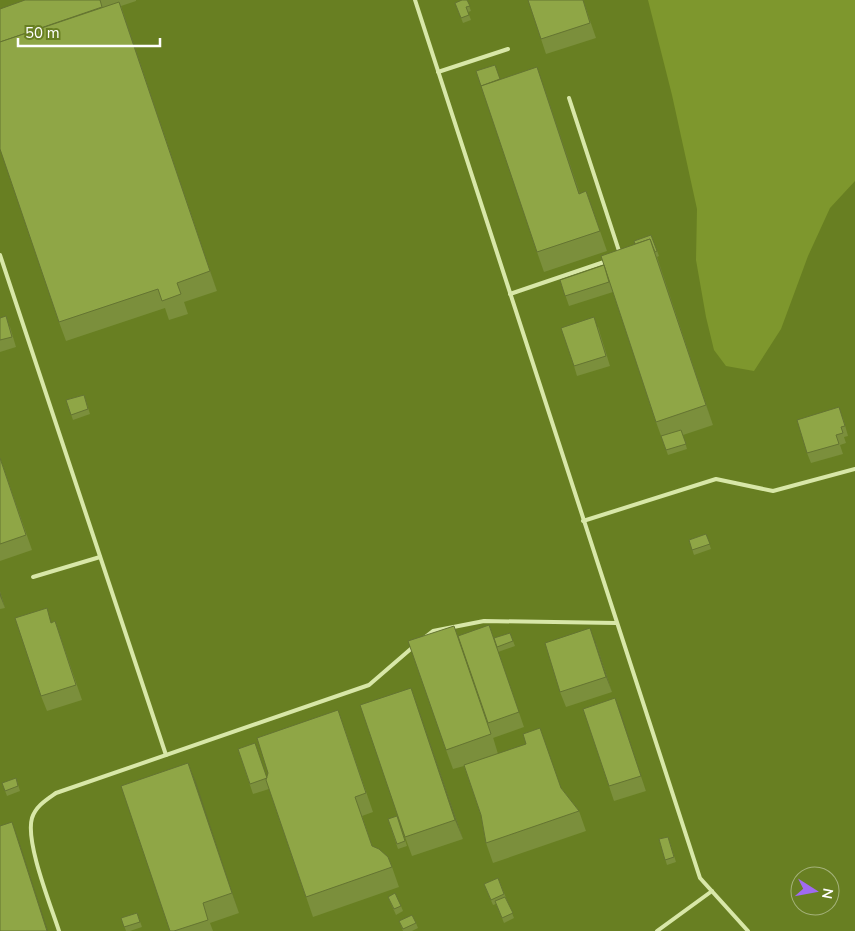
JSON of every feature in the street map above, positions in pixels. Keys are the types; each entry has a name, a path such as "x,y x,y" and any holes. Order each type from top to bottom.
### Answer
{"lane":[{"path":"415,0 700,878 748,931"},
{"path":"438,72 508,49"},
{"path":"510,294 621,257 569,98"},
{"path":"0,255 166,755"},
{"path":"583,520 716,479 773,491 855,469"},
{"path":"33,577 100,557"},
{"path":"59,931 30,835 32,818 42,802 56,793 369,685 433,630 484,621 616,623"},
{"path":"657,931 712,891"}],"green space":[{"path":"648,0 855,0 855,181 830,208 808,256 781,329 754,371 726,366 714,350 696,260 697,209 672,95"}],"building":[{"path":"25,0 100,0 102,7 0,42 0,9"},
{"path":"467,0 470,6 466,7 469,15 461,18 455,3"},
{"path":"528,0 583,0 590,23 541,39"},
{"path":"119,2 210,271 177,283 181,294 162,301 158,289 59,322 0,149 0,42"},
{"path":"495,65 500,79 481,86 476,71"},
{"path":"537,67 579,194 586,191 600,231 537,252 481,86"},
{"path":"651,235 657,251 655,252 650,239 635,244 634,241"},
{"path":"650,239 706,405 656,422 601,256"},
{"path":"604,265 609,282 565,296 560,280"},
{"path":"6,316 12,337 0,340 0,318"},
{"path":"594,317 606,356 574,366 561,328"},
{"path":"84,395 88,409 71,415 66,400"},
{"path":"839,407 845,426 841,427 843,433 836,435 839,444 807,453 797,420"},
{"path":"681,430 686,444 666,450 661,436"},
{"path":"0,458 26,535 0,544"},
{"path":"706,534 710,544 692,550 689,540"},
{"path":"47,608 51,623 55,621 76,685 41,696 15,618"},
{"path":"489,625 519,712 488,723 458,636"},
{"path":"454,626 491,734 446,750 408,641"},
{"path":"590,628 606,677 560,692 545,643"},
{"path":"510,633 513,641 497,647 494,638"},
{"path":"411,688 455,820 405,837 360,705"},
{"path":"615,698 641,776 609,786 583,709"},
{"path":"338,710 366,793 355,797 372,846 388,857 392,867 306,897 266,780 268,773 257,738"},
{"path":"540,728 561,788 579,811 486,843 481,815 464,765 526,744 523,734"},
{"path":"255,743 267,778 250,784 238,749"},
{"path":"188,763 232,893 203,903 208,920 170,931 121,786"},
{"path":"16,778 18,786 5,791 2,783"},
{"path":"397,816 405,841 397,844 388,819"},
{"path":"12,822 47,931 0,931 0,826"},
{"path":"668,837 674,857 665,860 659,839"},
{"path":"498,878 504,894 491,900 484,884"},
{"path":"395,893 401,906 394,909 388,897"},
{"path":"505,897 513,913 502,918 495,901"},
{"path":"137,913 140,922 124,927 121,918"},
{"path":"412,915 416,923 403,929 399,921"}]}
